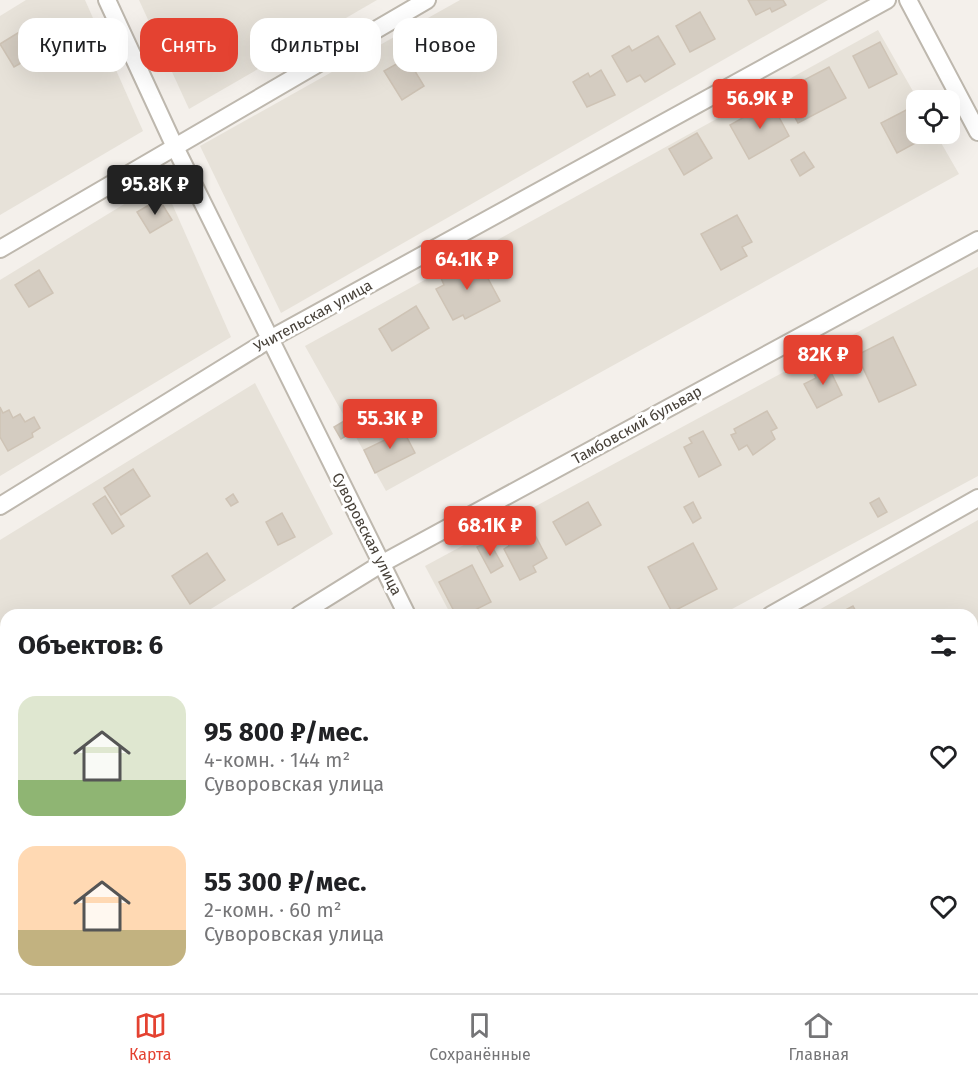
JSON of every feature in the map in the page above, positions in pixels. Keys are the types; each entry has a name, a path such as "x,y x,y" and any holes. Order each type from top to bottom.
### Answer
{"street":[{"name":"Суворовская улица","path":"107,0 174,145 404,609"},
{"path":"0,249 174,145 427,0"},
{"name":"Учительская улица","path":"0,506 270,339 887,0"},
{"path":"908,0 978,132"},
{"name":"Тамбовский бульвар","path":"308,609 381,564 978,240"},
{"path":"782,609 978,498"}],"shaded area":[{"path":"26,0 85,0 93,18 18,18 18,72 117,72 143,131 0,215 0,16"},
{"path":"139,0 377,0 346,18 250,18 250,72 253,72 189,109 172,72 238,72 238,18 147,18"},
{"path":"460,0 828,0 281,313 200,146 332,72 381,72 381,44 393,38 393,72 497,72 497,18 428,18"},
{"path":"878,30 912,90 906,90 906,144 942,144 959,174 386,491 305,346"},
{"path":"162,181 231,337 0,476 0,280"},
{"path":"978,267 978,476 732,609 448,609 425,566"},
{"path":"255,383 333,534 211,609 0,609 0,540"},
{"path":"978,520 978,609 821,609"}],"building":[{"path":"748,0 783,0 786,5 772,12 770,8 756,15"},
{"path":"700,12 715,39 690,52 676,26"},
{"path":"18,33 18,65 14,67 0,44"},
{"path":"658,36 675,64 645,82 640,75 627,82 612,56 629,46 632,51"},
{"path":"880,42 897,74 869,88 853,56"},
{"path":"393,66 393,72 416,72 424,86 402,100 384,71"},
{"path":"829,67 846,98 798,123 781,92"},
{"path":"601,70 615,95 587,107 573,82 588,73 590,77"},
{"path":"771,102 789,136 749,159 730,125"},
{"path":"906,110 906,144 914,144 897,153 881,123"},
{"path":"697,133 712,158 684,175 669,149"},
{"path":"804,152 814,167 800,176 791,160"},
{"path":"159,199 172,220 150,233 137,212"},
{"path":"737,215 752,242 742,247 747,256 721,270 701,234"},
{"path":"477,258 500,301 465,319 463,315 453,320 436,289 444,285 441,278"},
{"path":"39,270 53,293 29,307 15,285"},
{"path":"416,306 429,328 392,351 379,329"},
{"path":"893,337 916,385 879,402 857,355"},
{"path":"826,362 842,395 817,408 804,384 816,378 812,369"},
{"path":"0,407 3,413 9,410 13,418 20,414 25,422 34,417 40,428 32,433 33,437 8,451 0,437"},
{"path":"767,411 777,428 771,431 775,439 753,455 747,445 739,450 731,435 736,433 734,429"},
{"path":"344,421 351,433 341,439 334,427"},
{"path":"401,426 415,453 375,473 364,450 387,439 385,435"},
{"path":"703,431 721,465 699,477 684,447 692,443 689,438"},
{"path":"133,469 150,496 121,515 104,488"},
{"path":"233,494 238,502 231,506 226,499"},
{"path":"105,496 124,526 112,534 93,504"},
{"path":"879,498 887,512 878,517 870,503"},
{"path":"588,502 601,525 566,545 553,522"},
{"path":"693,502 701,518 693,523 684,507"},
{"path":"282,513 295,537 278,545 266,522"},
{"path":"534,533 547,558 533,566 536,572 520,580 504,549 509,546 507,541 518,536 520,540"},
{"path":"489,541 503,566 491,573 477,547"},
{"path":"693,543 717,589 678,609 670,609 648,567"},
{"path":"207,553 225,580 190,604 172,576"},
{"path":"472,565 491,602 477,609 453,609 439,582"}]}
